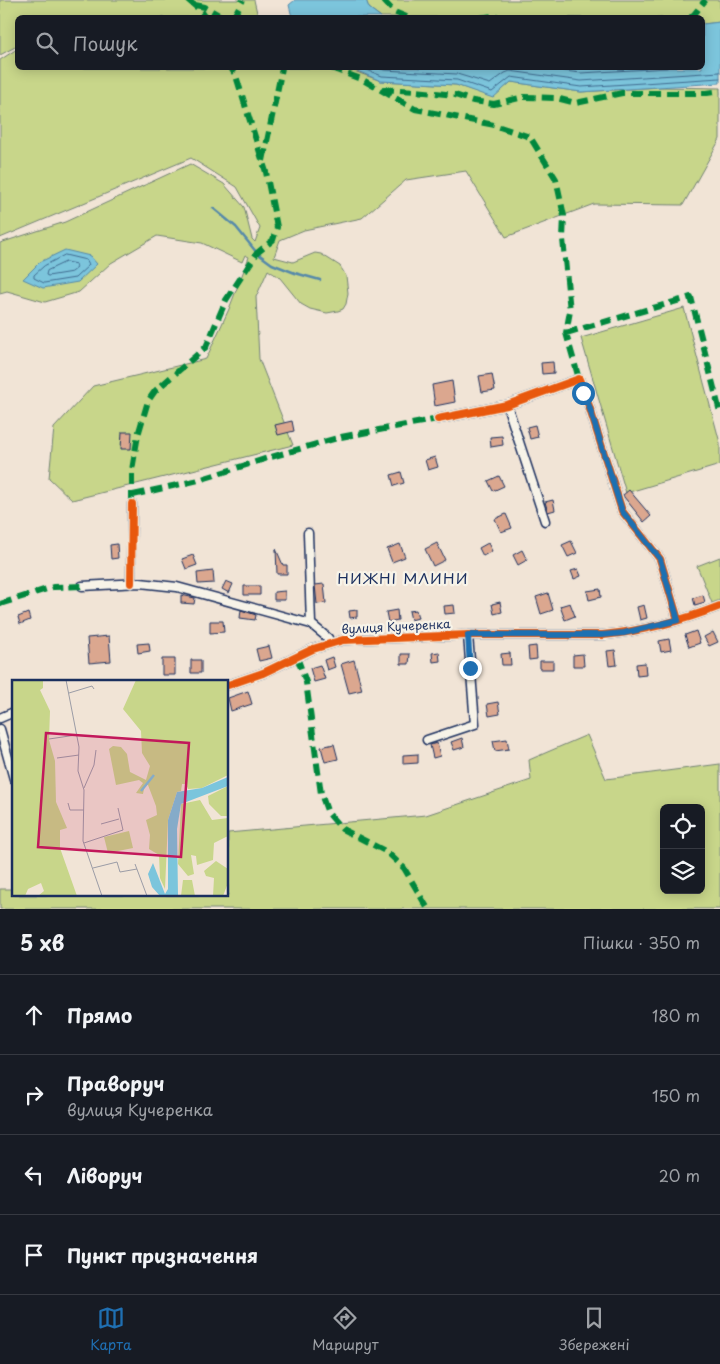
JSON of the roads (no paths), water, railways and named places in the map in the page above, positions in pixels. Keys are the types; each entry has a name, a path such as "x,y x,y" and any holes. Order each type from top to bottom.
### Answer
{"street":[{"path":"438,419 507,406 579,379 622,511 660,559 678,620"},
{"path":"507,406 545,521"},
{"path":"131,583 132,504"},
{"path":"308,533 311,624"},
{"path":"82,586 140,583 178,587 311,624 328,638 330,644"},
{"name":"вулиця Кучеренка","path":"229,685 256,675 312,649 343,640 468,635 602,635 631,631 678,620 720,606"},
{"path":"428,740 475,724 468,635"},
{"path":"0,718 12,713"},
{"path":"0,729 12,772"}],"water":[{"path":"295,0 366,0 369,8 378,15 292,15 289,5"},
{"path":"720,22 720,83 581,92 511,82 493,98 456,85 381,81 355,70 705,70 705,24"},
{"path":"65,250 90,256 97,264 78,282 43,288 23,279 40,262"}],"waterway":[{"path":"213,208 236,227 257,253 272,264 320,280"}],"district":[{"name":"НИЖНІ МЛИНИ","path":"403,579"}]}
